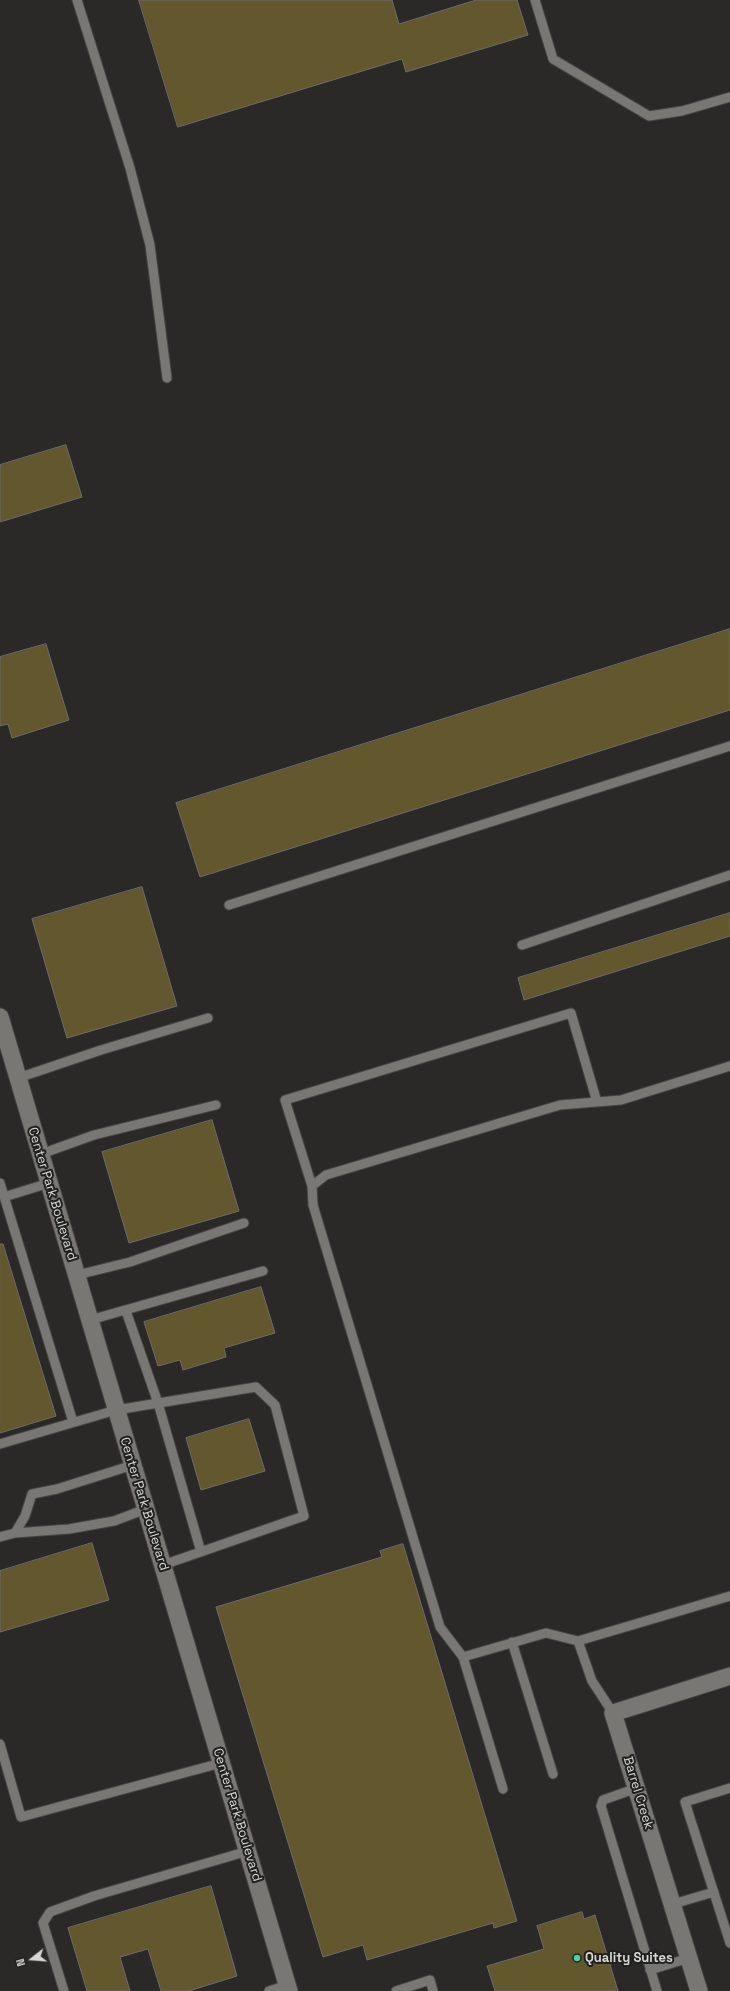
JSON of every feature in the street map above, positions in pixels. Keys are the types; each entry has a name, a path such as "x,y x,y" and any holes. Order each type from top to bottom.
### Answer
{"street":[{"name":"Center Park Boulevard","path":"0,1017 288,1988"},
{"path":"613,1713 730,1676"},
{"name":"Barrel Creek","path":"613,1713 699,1991"}],"lane":[{"path":"77,0 130,168 150,245 163,337 167,378"},
{"path":"535,0 553,59 649,116 682,111 730,96"},
{"path":"229,905 730,746"},
{"path":"522,945 730,875"},
{"path":"503,1789 463,1657 440,1627 315,1213 312,1186 285,1100 571,1013 597,1102"},
{"path":"18,1078 101,1050 208,1018"},
{"path":"312,1186 326,1175 560,1105 621,1100 730,1066"},
{"path":"41,1154 94,1135 216,1105"},
{"path":"0,1183 73,1422"},
{"path":"4,1197 49,1184"},
{"path":"77,1276 130,1262 244,1223"},
{"path":"90,1320 263,1271"},
{"path":"126,1311 158,1403 202,1552"},
{"path":"0,1444 116,1410 256,1387 275,1405 304,1516 162,1565"},
{"path":"15,1533 25,1516 32,1494 133,1465"},
{"path":"0,1537 15,1533 69,1529 114,1521 146,1509"},
{"path":"463,1657 546,1633 578,1641 730,1596"},
{"path":"578,1641 592,1681 613,1713"},
{"path":"512,1642 553,1774"},
{"path":"0,1744 21,1817 221,1763"},
{"path":"637,1788 603,1800 601,1806 656,1991"},
{"path":"730,1788 685,1802 730,1943"},
{"path":"64,1991 43,1923 50,1912 94,1896 248,1851"},
{"path":"672,1904 714,1892"},
{"path":"650,1970 689,1958"},
{"path":"396,1991 430,1980 433,1991"},
{"path":"269,1991 288,1988"}],"building":[{"path":"139,0 392,0 399,24 476,0 517,0 528,35 406,72 402,59 178,127"},
{"path":"66,445 82,497 0,522 0,465"},
{"path":"730,629 730,710 200,877 176,803"},
{"path":"46,644 69,720 12,738 8,724 0,726 0,657"},
{"path":"142,887 177,1006 67,1038 32,919"},
{"path":"730,913 730,936 524,1000 518,978"},
{"path":"212,1120 239,1211 129,1243 102,1152"},
{"path":"0,1244 3,1244 56,1416 0,1433"},
{"path":"261,1287 275,1333 224,1348 226,1357 183,1370 180,1360 158,1366 144,1322"},
{"path":"249,1419 265,1471 201,1490 186,1438"},
{"path":"92,1543 109,1600 0,1632 0,1571"},
{"path":"403,1544 517,1921 494,1928 493,1923 367,1960 363,1945 323,1957 216,1607 382,1557 380,1551"},
{"path":"211,1886 237,1976 189,1991 161,1991 148,1949 120,1957 130,1991 87,1991 68,1928"},
{"name":"Quality Suites","path":"582,1912 584,1919 595,1915 618,1991 495,1991 487,1966 544,1949 537,1926"}],"place":[{"name":"Quality Suites","path":"577,1958"}]}
